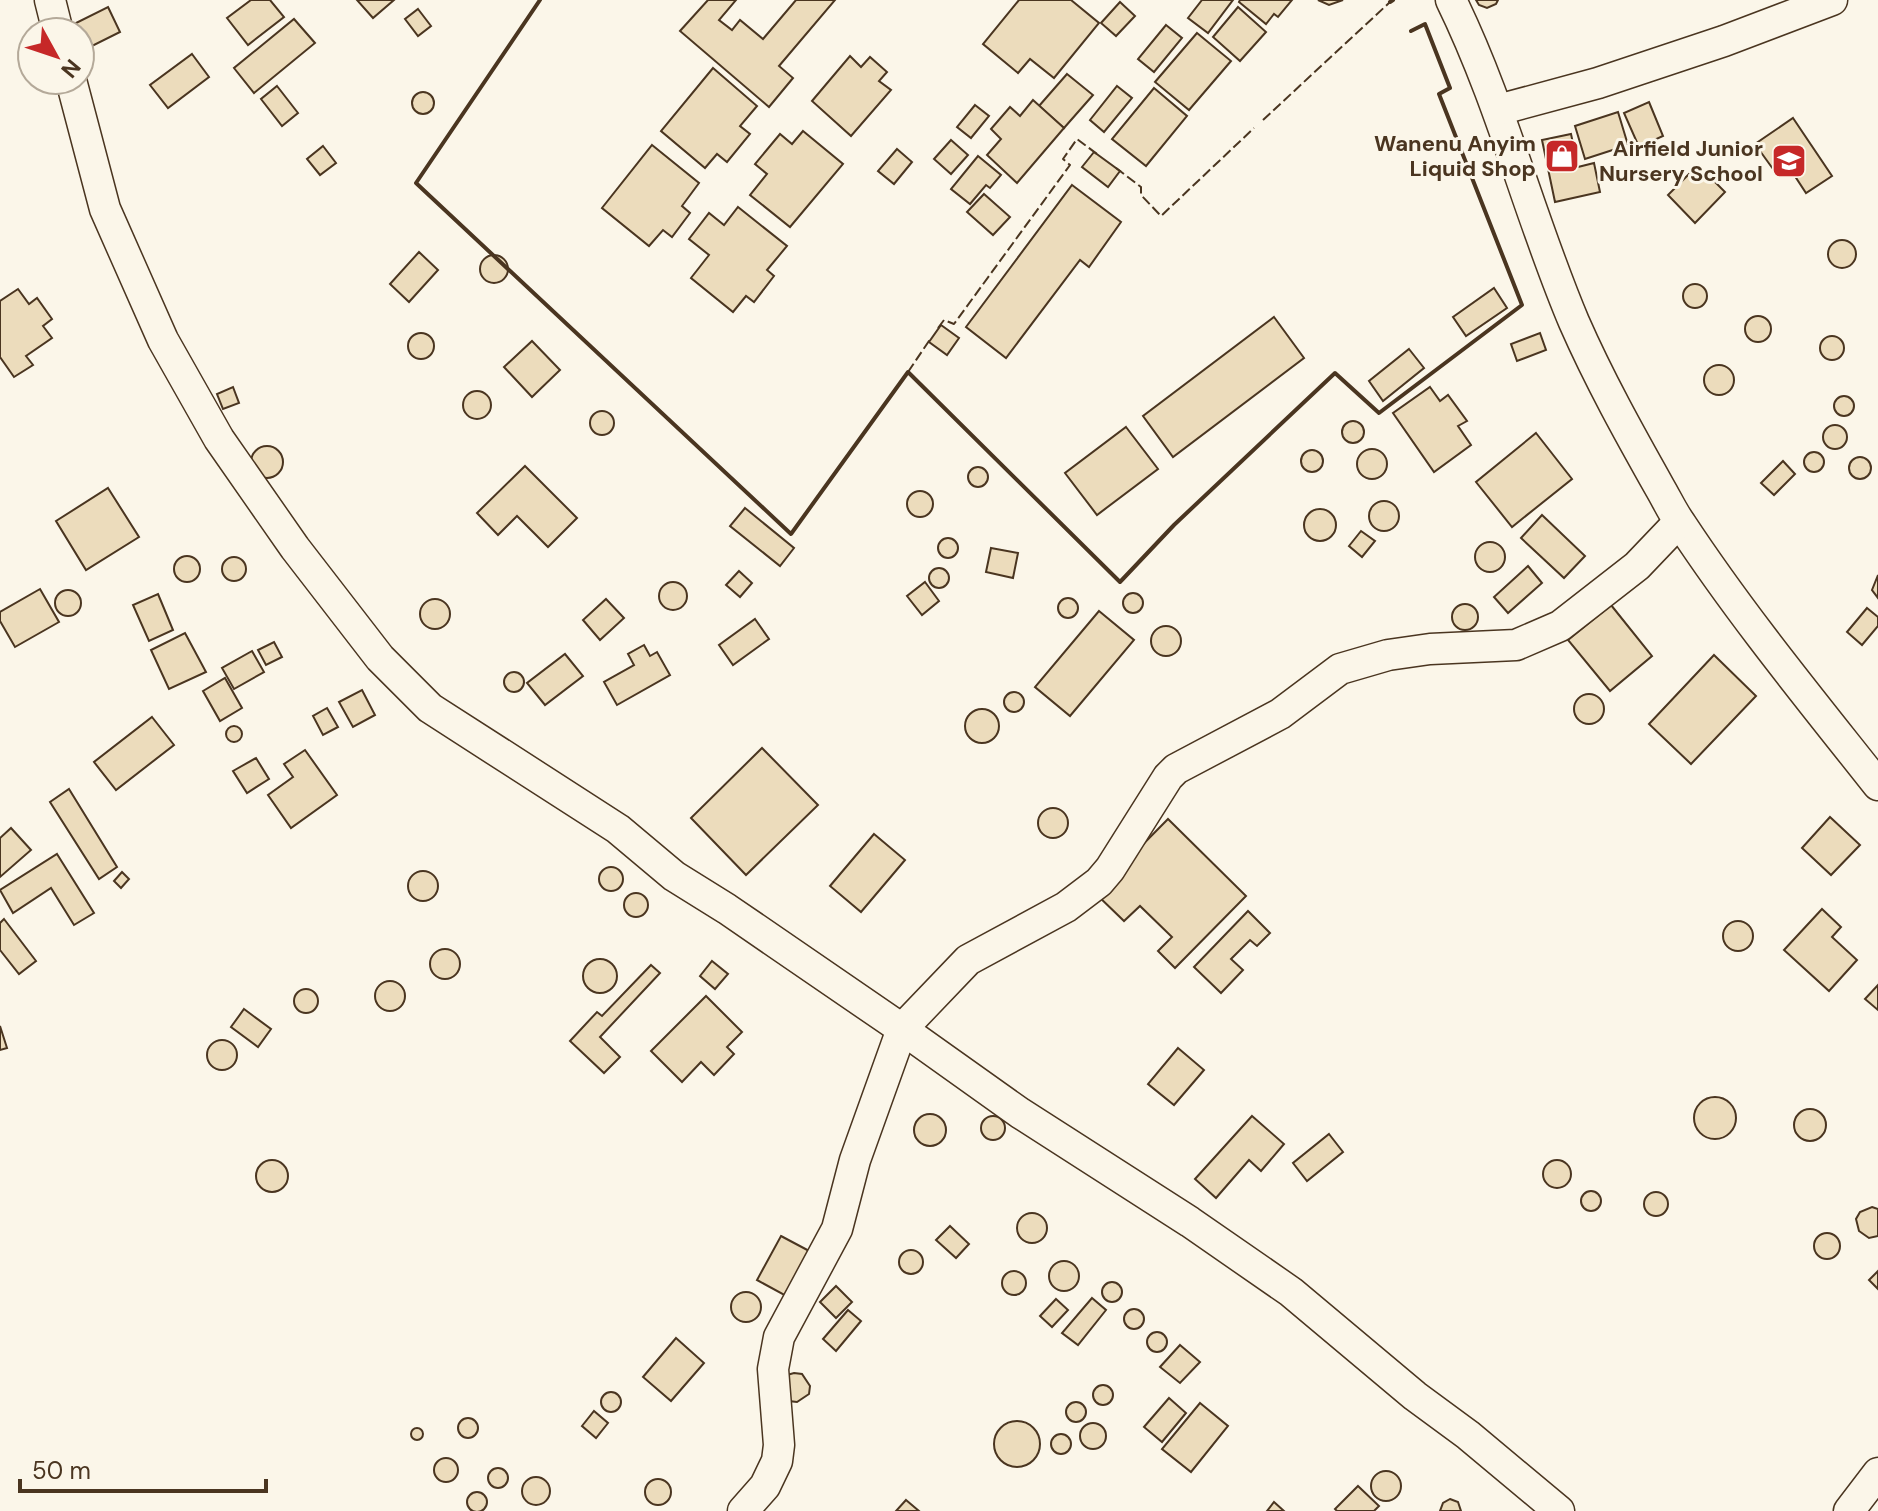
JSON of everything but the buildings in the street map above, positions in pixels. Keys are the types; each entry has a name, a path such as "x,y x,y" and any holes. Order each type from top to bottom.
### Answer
{"street":[{"path":"1451,0 1498,110 1536,227 1575,323 1627,432 1679,522 1794,680 1878,785"},
{"path":"1498,110 1598,83 1724,41 1832,0"},
{"path":"75,96 105,209 163,340 219,439 295,548 380,658 430,708 618,829 674,876 727,909 1020,1113 1190,1222 1291,1292 1559,1511"},
{"path":"743,1511 765,1486 777,1461 779,1445 773,1369 779,1337 837,1229 855,1160 902,1029 968,960 1066,907 1099,882 1176,769 1280,714 1340,669 1388,655 1430,649 1516,645 1560,626 1637,566 1679,522"},
{"path":"1849,1511 1878,1473"}],"fence":[{"path":"1263,120 1390,2"},
{"path":"1116,168 1141,187 1141,195 1161,216 1254,128"},
{"path":"938,328 944,320 954,324 1070,165 1063,159 1077,139 1097,154"},
{"path":"908,372 931,338"}],"wall":[{"path":"540,0 416,183 791,534 908,372 1120,582 1174,525 1335,373 1379,413 1522,305 1439,94 1450,88 1425,24 1411,31"}],"place":[{"name":"Wanenu Anyim Liquid Shop","path":"1562,156"},
{"name":"Airfield Junior Nursery School","path":"1789,161"}]}
